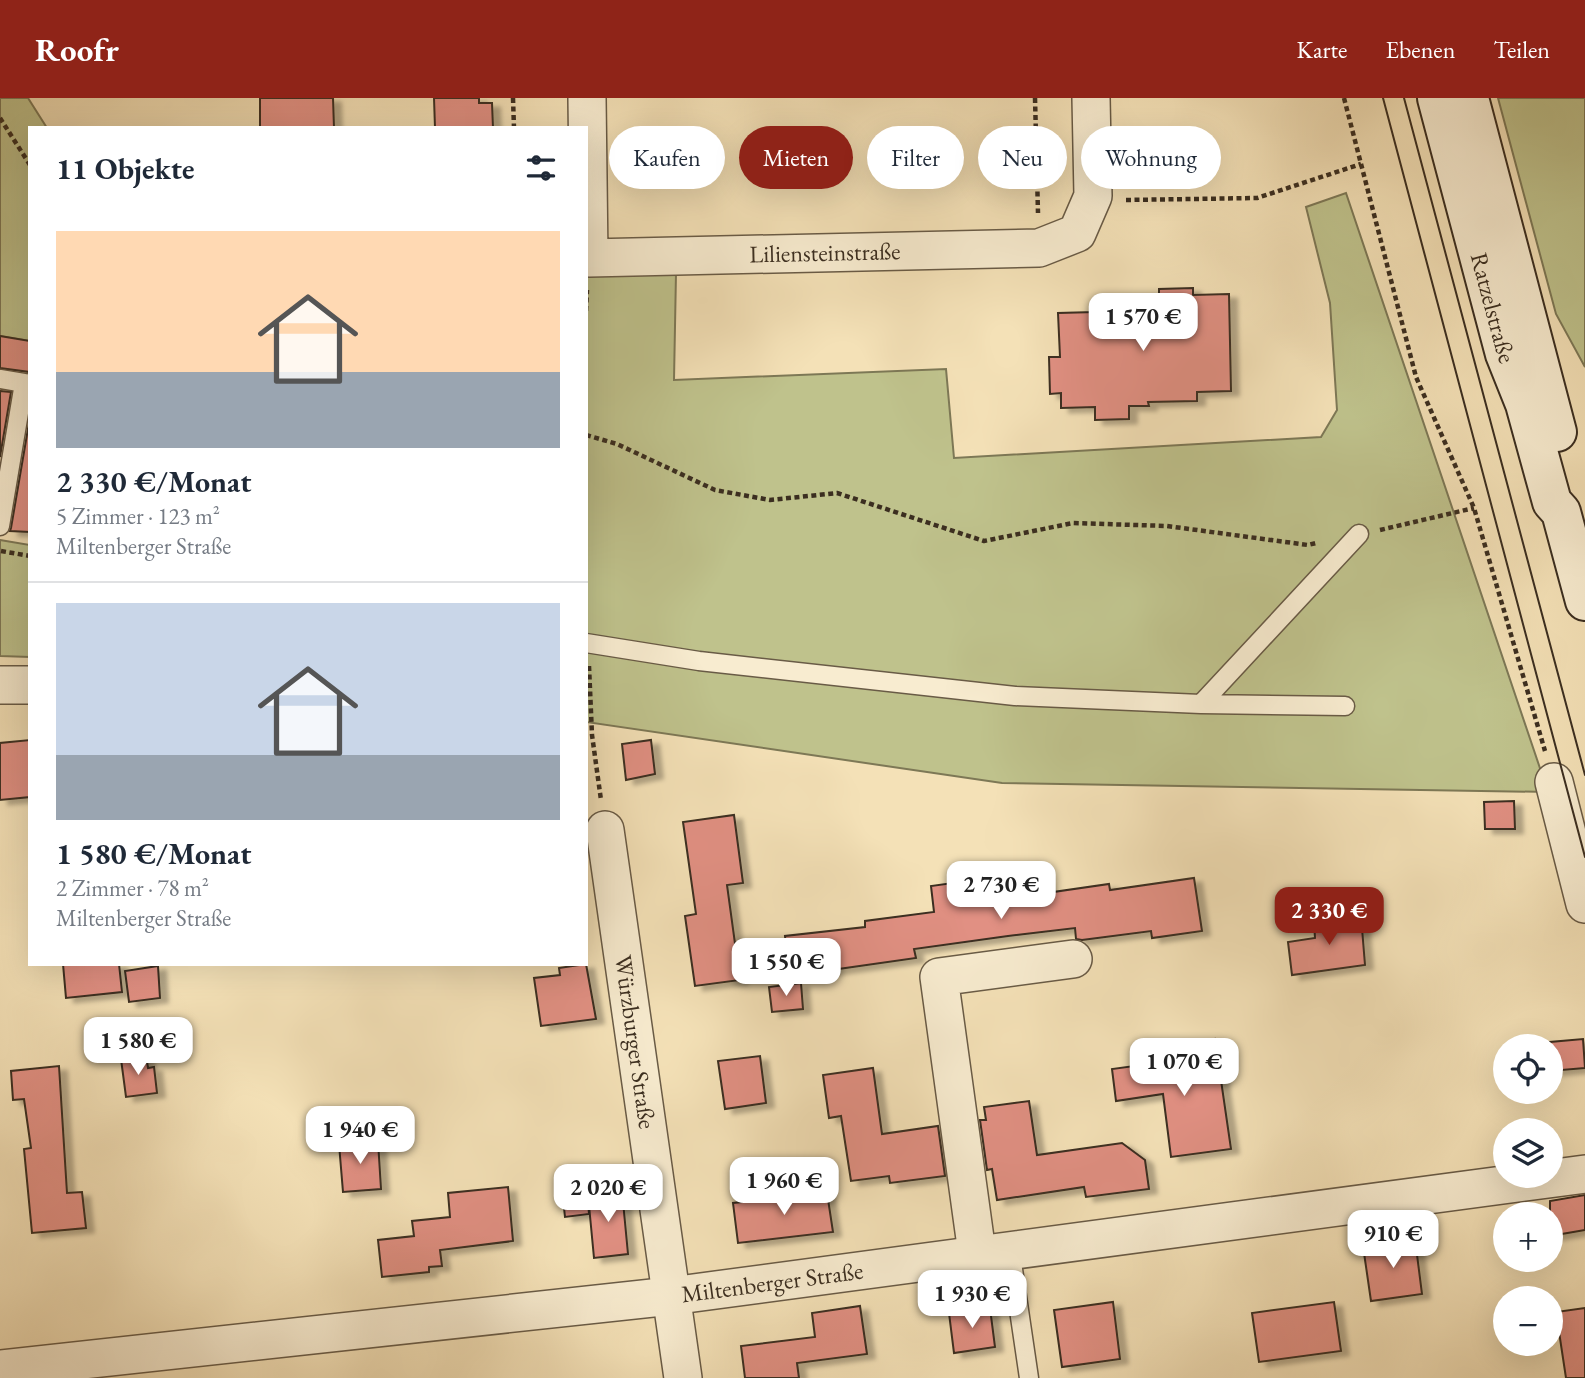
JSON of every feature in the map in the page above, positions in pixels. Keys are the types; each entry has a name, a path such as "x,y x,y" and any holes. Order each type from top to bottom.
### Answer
{"main road":[{"name":"Ratzelstraße","path":"1437,98 1505,354 1525,404 1552,502 1573,511"},
{"name":"Ratzelstraße","path":"1469,98 1567,473 1567,493 1573,511 1585,601"}],"street":[{"name":"Liliensteinstraße","path":"587,98 587,126"},
{"name":"Liliensteinstraße","path":"588,178 589,258 1039,248 1077,233 1091,202 1091,98"},
{"path":"0,685 28,685"},
{"path":"1554,782 1585,904"},
{"name":"Würzburger Straße","path":"605,830 683,1378"},
{"path":"994,1251 939,977 1073,959"},
{"name":"Miltenberger Straße","path":"0,1369 671,1296 1585,1174"}],"lane":[{"path":"0,379 27,384 0,526"},
{"path":"1201,704 1359,534"},
{"path":"588,643 699,661 1015,696 1201,704 1345,706"},
{"path":"994,1251 1029,1378"}],"path":[{"path":"513,98 514,126"},
{"path":"1035,98 1039,248"},
{"path":"1344,98 1416,377 1475,508 1554,782"},
{"path":"0,118 28,162"},
{"path":"1114,201 1257,198 1361,164"},
{"path":"588,436 617,444 715,490 770,500 836,493 984,541 1073,523 1167,526 1308,545 1475,508"},
{"path":"0,551 28,556"},
{"path":"588,661 592,735 605,830"}],"green space":[{"path":"0,98 28,98 46,126 28,126 28,341 0,336"},
{"path":"1498,98 1585,98 1585,367 1556,314"},
{"path":"1346,193 1548,792 1002,783 588,722 588,276 676,273 674,380 946,369 954,458 1321,437 1337,410 1330,303 1306,207"},
{"path":"0,540 28,545 28,657 0,656"}],"building":[{"path":"260,98 333,98 334,126 260,126"},
{"path":"434,98 479,98 479,103 492,103 493,126 435,126"},
{"path":"1193,288 1193,295 1229,294 1231,391 1197,392 1197,401 1148,402 1149,406 1129,406 1129,419 1095,420 1095,407 1061,408 1061,393 1050,394 1049,357 1060,357 1058,313 1095,312 1095,305 1143,304 1143,297 1159,296 1159,289"},
{"path":"0,336 28,341 28,372 0,368"},
{"path":"0,391 11,392 0,457"},
{"path":"28,429 28,532 10,531"},
{"path":"28,740 28,797 0,800 0,743"},
{"path":"651,740 655,774 626,780 622,744"},
{"path":"1514,801 1515,829 1485,829 1484,802"},
{"path":"734,815 743,883 727,885 740,980 695,986 685,916 696,914 683,822"},
{"path":"1194,878 1202,931 1152,938 1151,931 1082,940 1076,939 1075,928 914,949 916,958 789,976 785,936 865,927 865,921 934,912 931,886 974,880 976,889 1044,880 1046,893 1109,884 1110,890"},
{"path":"1361,916 1365,965 1292,975 1288,942 1315,938 1314,922"},
{"path":"63,966 119,966 122,992 66,998"},
{"path":"158,966 160,998 129,1002 125,971"},
{"path":"586,966 596,1019 541,1026 534,978 560,975 559,968"},
{"path":"801,983 803,1009 772,1012 769,987"},
{"path":"1215,1039 1231,1149 1171,1157 1163,1094 1116,1101 1112,1069 1186,1059 1182,1044"},
{"path":"1583,1039 1585,1068 1563,1070 1563,1041"},
{"path":"146,1055 148,1068 154,1067 157,1093 126,1097 121,1059"},
{"path":"760,1056 766,1103 725,1109 718,1061"},
{"path":"59,1066 67,1193 82,1192 86,1228 32,1233 24,1149 31,1148 24,1099 13,1100 11,1071"},
{"path":"873,1068 882,1134 938,1126 945,1176 890,1183 889,1176 851,1181 841,1116 829,1118 823,1075"},
{"path":"1029,1101 1037,1155 1122,1143 1145,1160 1149,1189 1086,1197 1084,1187 997,1200 992,1169 987,1170 980,1120 986,1120 984,1107"},
{"path":"378,1141 381,1189 343,1192 339,1144"},
{"path":"586,1177 589,1214 565,1217 561,1180"},
{"path":"826,1186 833,1232 738,1243 733,1203 801,1196 801,1189"},
{"path":"508,1187 513,1241 440,1250 442,1266 429,1267 429,1272 382,1277 378,1240 414,1236 412,1221 450,1217 448,1193"},
{"path":"622,1191 628,1254 594,1258 588,1195"},
{"path":"1585,1195 1585,1230 1563,1234 1563,1202 1550,1201"},
{"path":"1415,1239 1422,1294 1371,1301 1363,1246"},
{"path":"1113,1302 1120,1359 1062,1367 1054,1310"},
{"path":"1334,1302 1341,1351 1259,1362 1252,1313"},
{"path":"860,1306 867,1354 797,1363 799,1378 745,1378 741,1346 815,1337 812,1313"},
{"path":"990,1308 995,1347 954,1353 949,1313"},
{"path":"1585,1308 1585,1378 1566,1378 1563,1356 1563,1311"}],"tram line":[{"path":"1383,98 1585,857"},
{"path":"1404,98 1585,775"}]}
